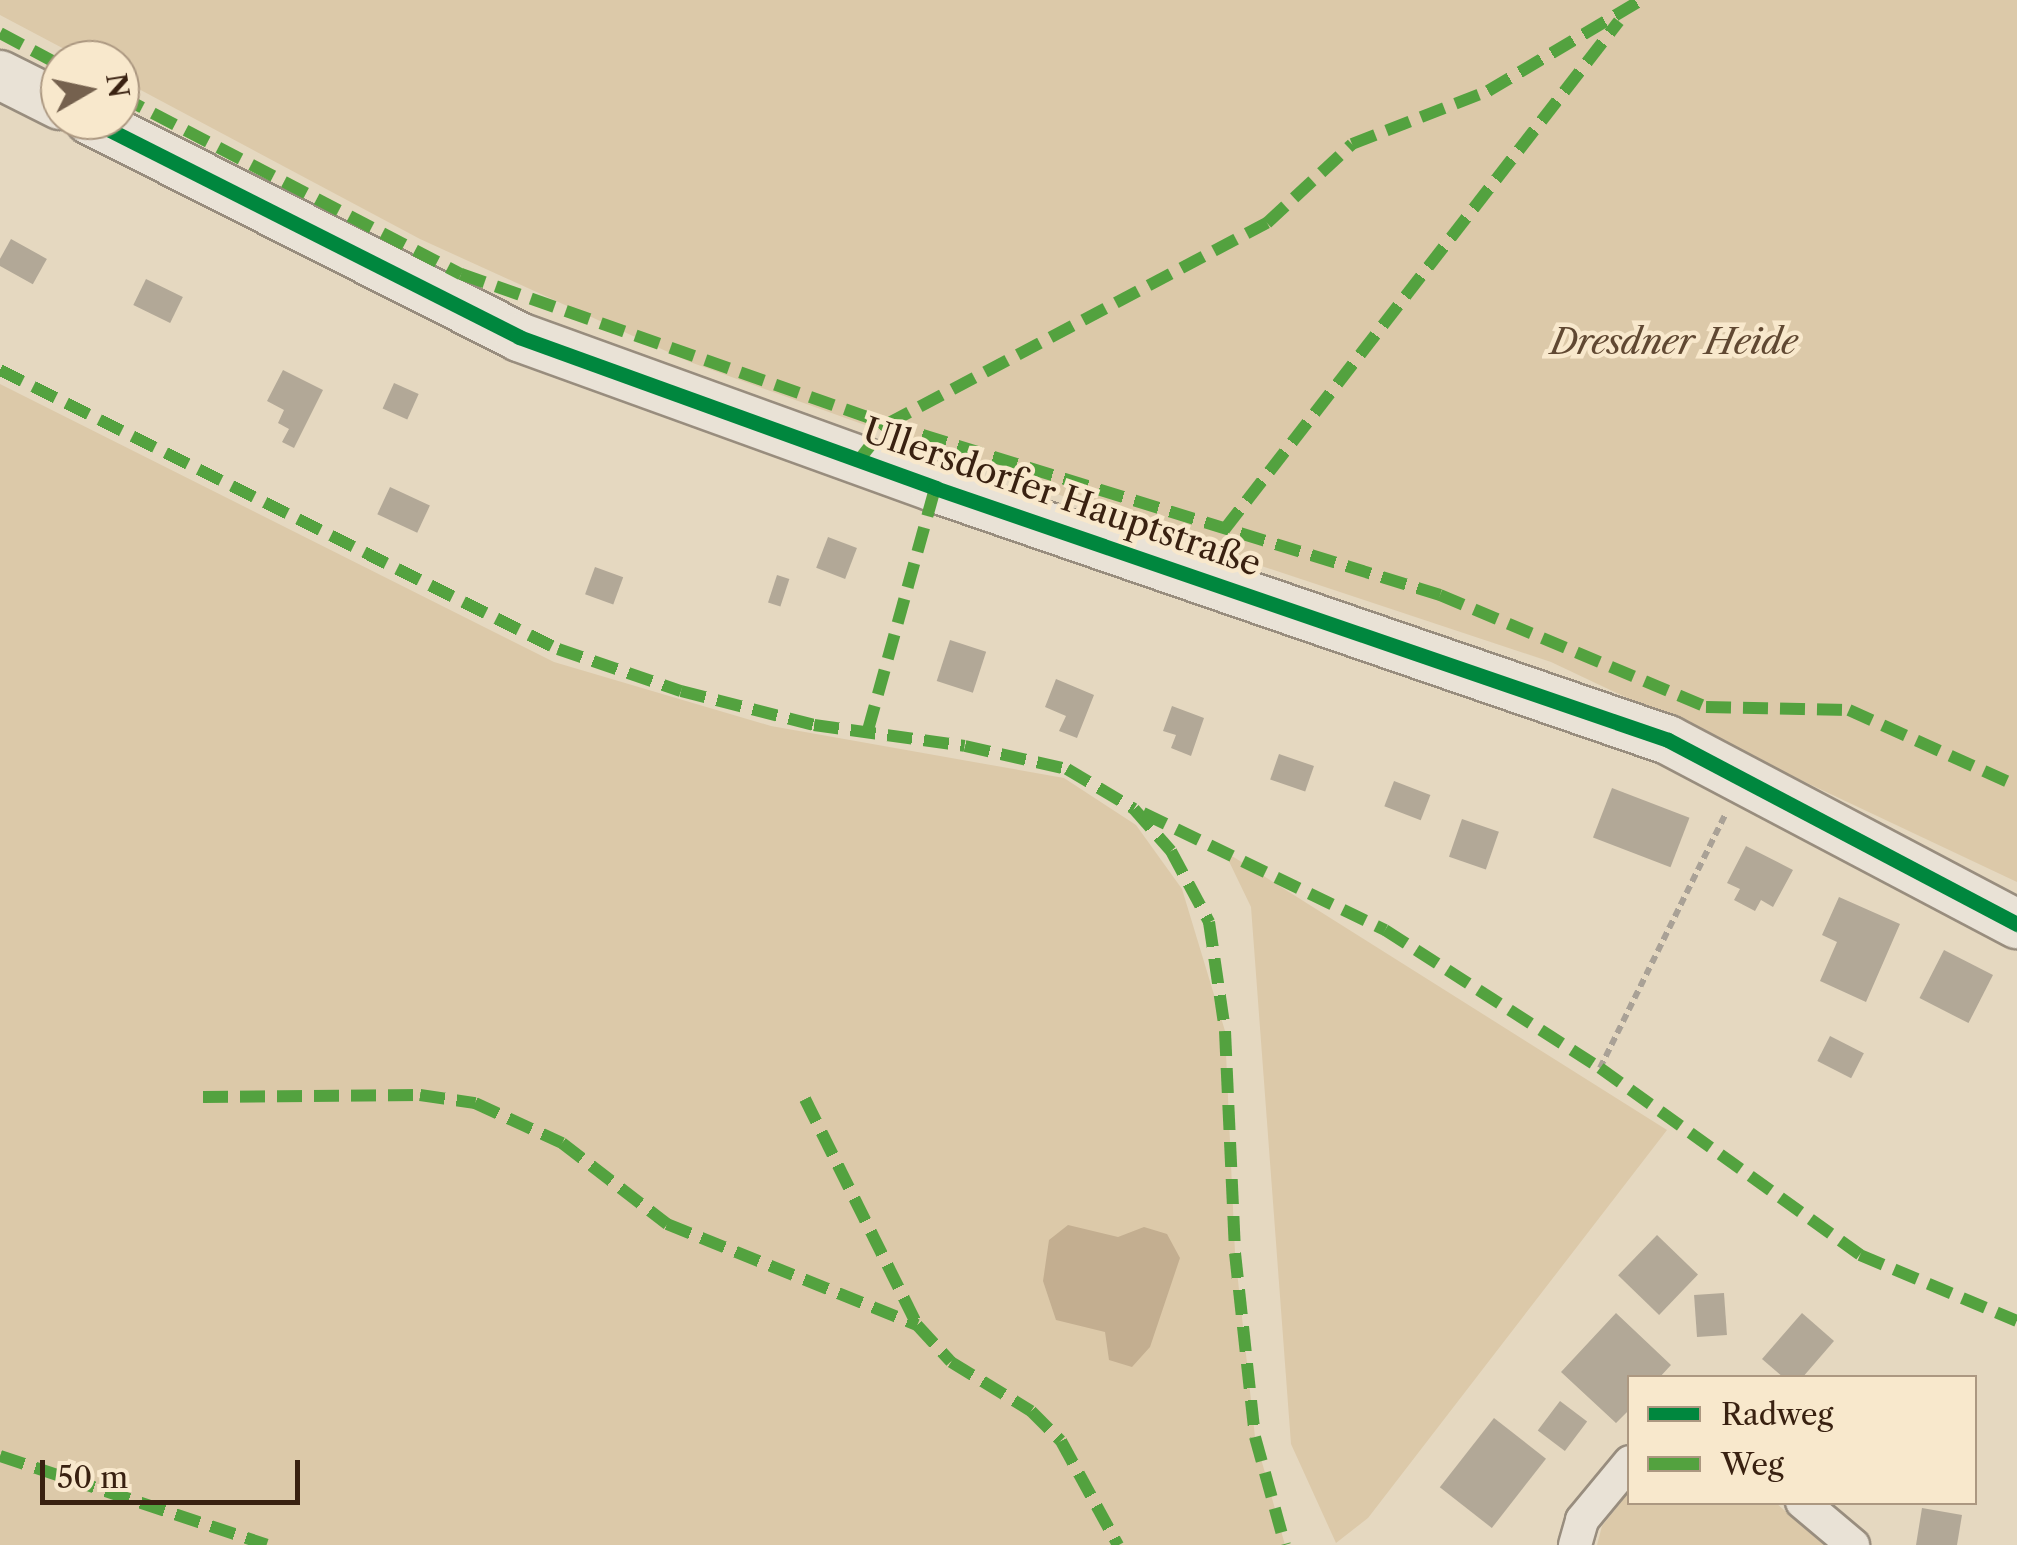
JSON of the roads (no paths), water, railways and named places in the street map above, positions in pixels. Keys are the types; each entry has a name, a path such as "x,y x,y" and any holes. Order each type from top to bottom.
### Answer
{"main road":[{"path":"0,75 40,95"},
{"name":"Ullersdorfer Hauptstraße","path":"130,140 519,336 935,488 1649,733 2017,924"}],"street":[{"path":"1575,1545 1582,1520 1627,1466"},
{"path":"1806,1505 1853,1545"}],"park label":[{"name":"Dresdner Heide","path":"1674,342"}]}
